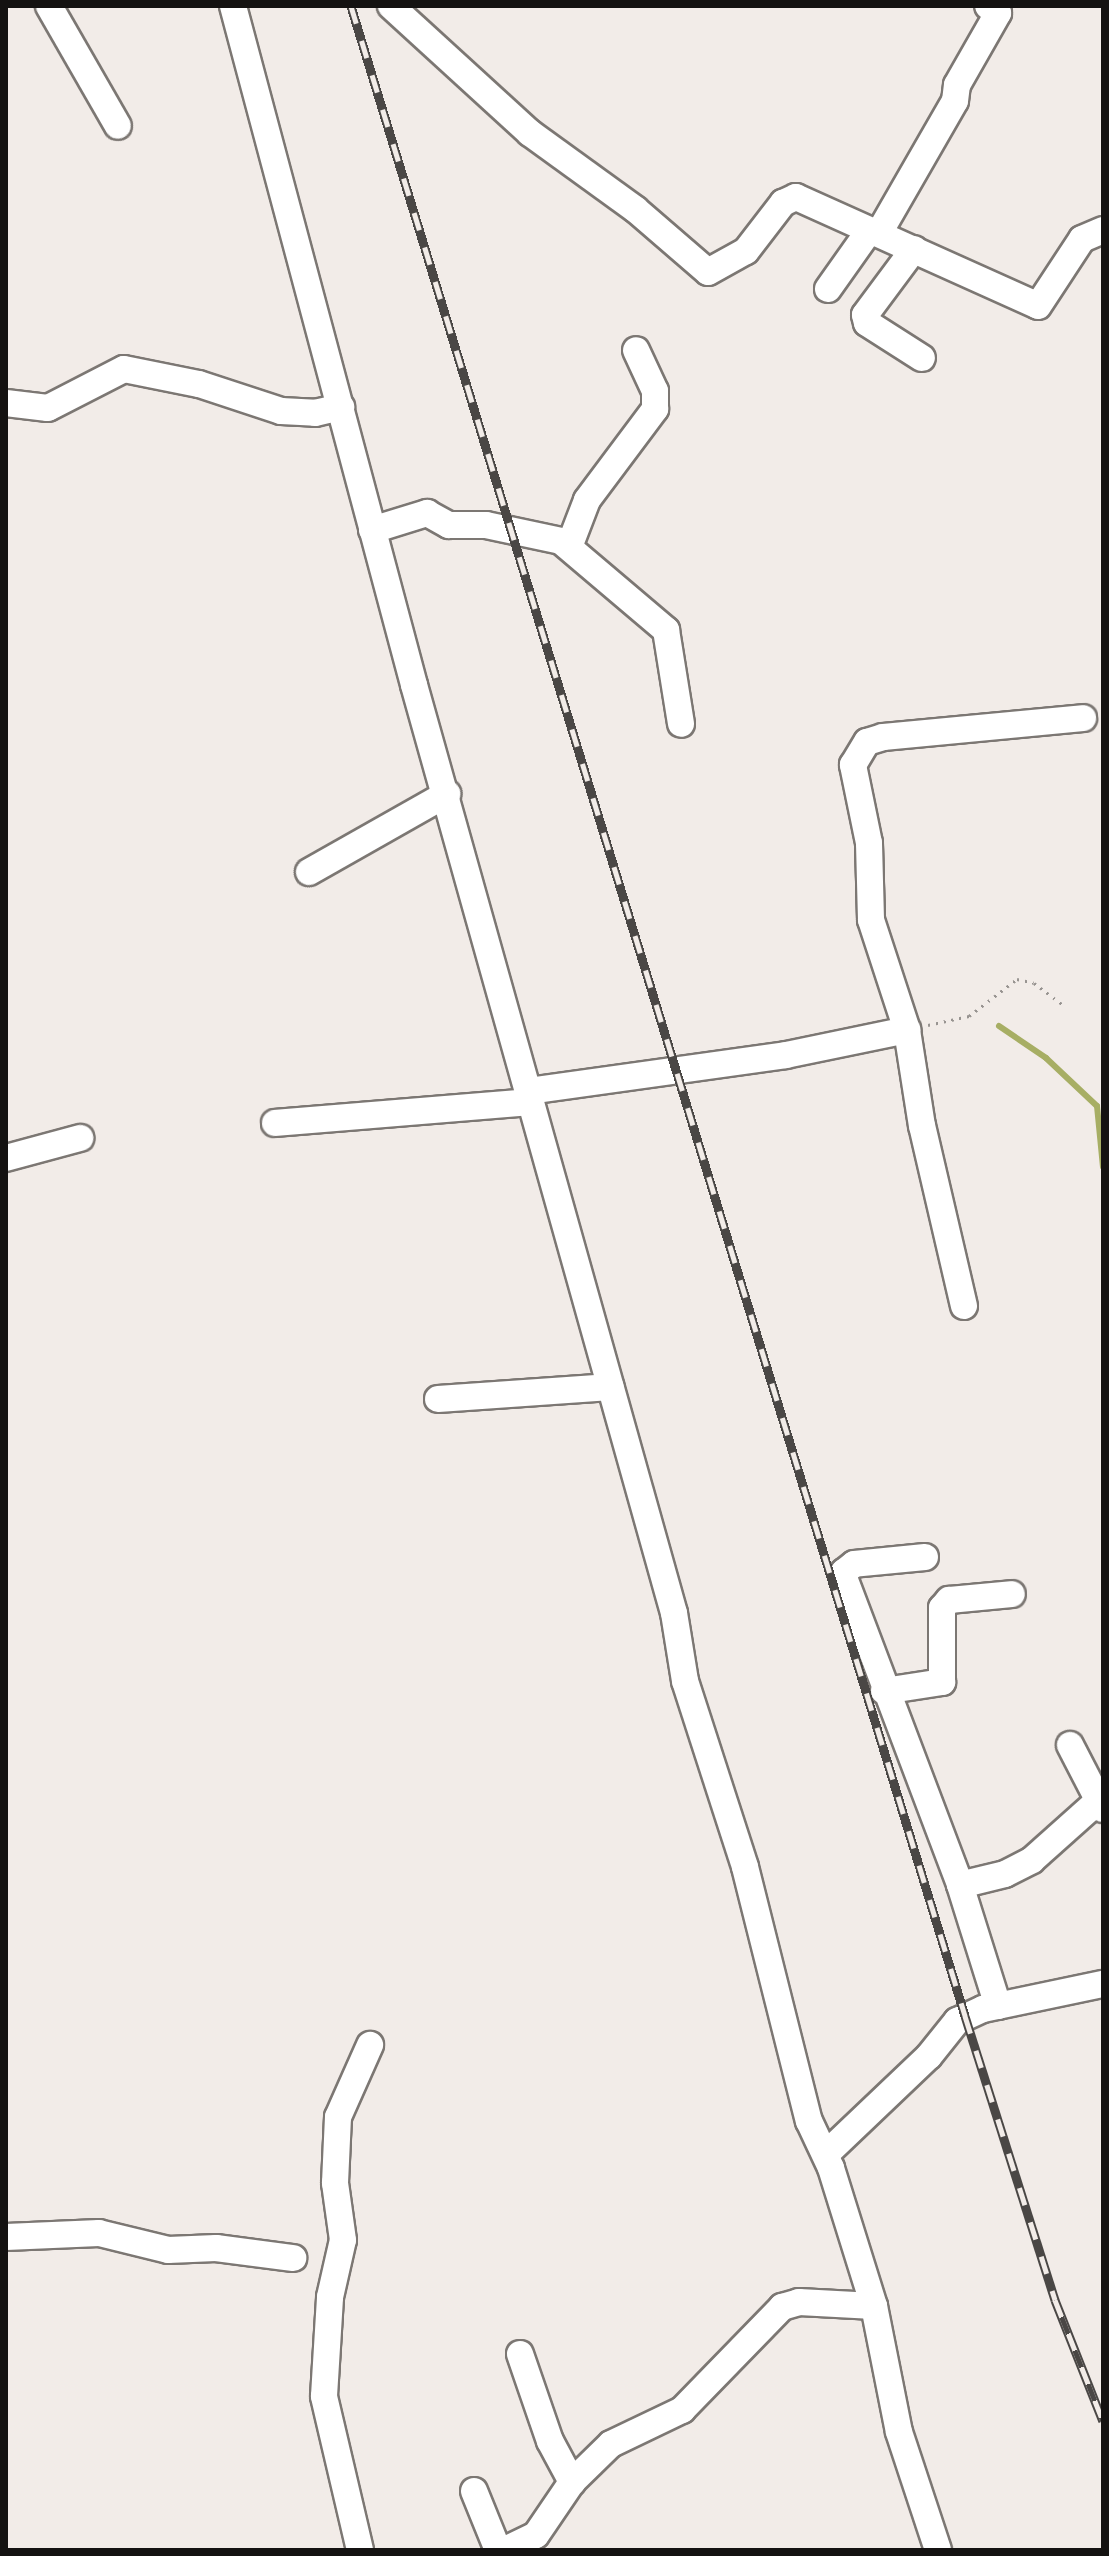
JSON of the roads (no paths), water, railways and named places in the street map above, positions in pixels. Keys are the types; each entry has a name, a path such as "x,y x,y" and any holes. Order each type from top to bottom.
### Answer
{"street":[{"path":"49,6 118,126"},
{"path":"233,6 372,530 674,1613 685,1681 745,1867 809,2121 826,2154 874,2306 899,2432 938,2550"},
{"path":"391,6 530,133 635,209 708,272 746,251 790,198 807,200 1038,306 1082,239 1103,230"},
{"path":"828,289 874,232 955,101 957,85 998,13 988,6"},
{"path":"914,249 865,315 867,323 922,358"},
{"path":"569,547 587,500 655,409 655,391 636,350"},
{"path":"6,403 48,408 124,369 199,384 281,411 341,407"},
{"path":"372,530 427,513 449,525 549,536 569,547 666,630 681,724"},
{"path":"964,1306 918,1110 907,1030 871,920 869,843 853,765 858,752 867,742 883,737 1083,718"},
{"path":"309,872 447,794"},
{"path":"275,1123 529,1096 786,1055 907,1030"},
{"path":"6,1158 80,1138"},
{"path":"438,1399 611,1387"},
{"path":"925,1557 854,1564 844,1572 884,1691 910,1743 998,2006"},
{"path":"884,1691 942,1682 944,1603 1012,1594"},
{"path":"960,1885 1005,1874 1032,1860 1101,1804 1070,1745"},
{"path":"826,2154 919,2066 957,2021 998,2006 1103,1984"},
{"path":"360,2550 324,2396 330,2297 343,2240 335,2183 338,2117 370,2045"},
{"path":"6,2237 99,2233 168,2250 216,2248 293,2258"},
{"path":"505,2550 536,2535 572,2482 611,2444 682,2410 782,2307 799,2302 874,2306"},
{"path":"520,2354 550,2441 572,2482"},
{"path":"474,2491 498,2550"}],"waterway":[{"path":"999,1026 1046,1058 1097,1106 1103,1167"}],"railway":[{"path":"351,6 965,2016 1055,2300 1103,2421"}]}
